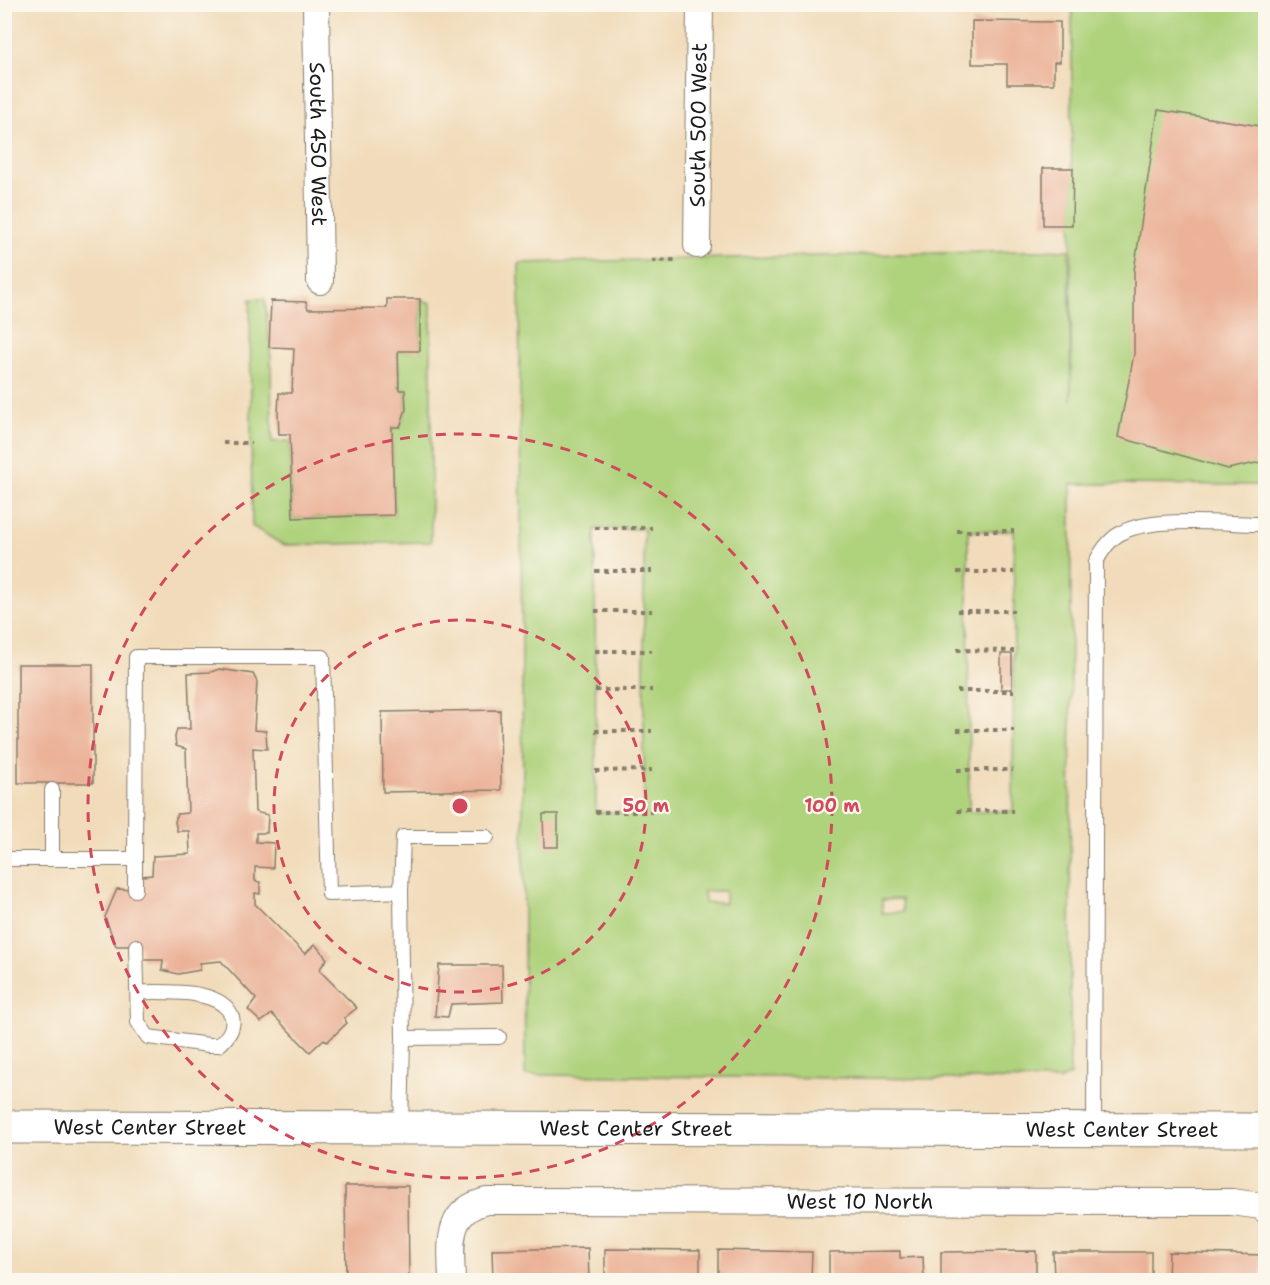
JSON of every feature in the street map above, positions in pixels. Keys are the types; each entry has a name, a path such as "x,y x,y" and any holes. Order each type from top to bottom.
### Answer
{"main road":[{"name":"West Center Street","path":"4,1127 1266,1130"}],"street":[{"name":"South 450 West","path":"316,4 320,281"},
{"name":"South 500 West","path":"690,252 700,4"},
{"name":"West 10 North","path":"452,1281 451,1243 460,1213 472,1204 487,1201 1232,1202 1263,1208"}],"lane":[{"path":"1094,1130 1096,562 1101,551 1116,536 1150,524 1266,524"},
{"path":"135,890 136,657 323,657 329,894 401,891"},
{"path":"52,790 52,859"},
{"path":"401,1128 403,837 487,837"},
{"path":"4,859 135,858"},
{"path":"136,946 138,1022 148,1036 219,1045 228,1036 233,1024 231,1015 213,998 194,994 138,992"},
{"path":"403,1038 500,1037"}],"path":[{"path":"652,261 690,252"},
{"path":"223,444 251,443"},
{"path":"595,528 652,528"},
{"path":"957,531 1014,531"},
{"path":"595,571 652,571"},
{"path":"957,572 1014,572"},
{"path":"595,611 652,611"},
{"path":"957,611 1014,611"},
{"path":"957,650 1014,651"},
{"path":"595,651 652,651"},
{"path":"595,690 652,690"},
{"path":"957,691 1014,691"},
{"path":"957,730 1014,730"},
{"path":"595,731 652,731"},
{"path":"595,771 652,770"},
{"path":"957,770 1013,770"},
{"path":"595,812 652,812"},
{"path":"957,812 1013,812"}],"green space":[{"path":"1072,5 1265,5 1265,485 1071,484 1070,1075 1060,1080 525,1075 519,263 1069,250 1071,401","holes":["595,529 644,529 644,812 596,812","968,531 1014,531 1013,811 969,812","704,891 725,891 725,903 705,903","902,899 903,912 882,913 882,900"]},
{"path":"250,299 265,299 271,359 272,442 290,441 293,518 394,515 392,427 400,427 406,409 405,390 399,390 398,351 420,350 420,299 431,303 431,542 283,545 252,526"}],"building":[{"path":"972,21 1060,22 1060,62 1054,62 1054,84 1007,84 1007,64 972,64"},
{"path":"1158,110 1266,127 1266,461 1228,469 1118,437 1134,354 1134,271"},
{"path":"1043,168 1073,168 1072,225 1043,225"},
{"path":"387,299 420,299 420,351 398,351 399,390 405,390 406,409 400,427 392,427 394,515 293,518 290,434 279,434 278,413 279,393 292,393 294,348 269,347 271,301 306,302 308,309 387,308"},
{"path":"1001,654 1012,654 1012,689 1001,689"},
{"path":"18,664 93,664 93,783 18,783"},
{"path":"219,669 253,674 257,682 254,730 266,731 267,749 253,748 255,812 268,815 267,833 256,833 256,842 274,843 273,868 255,867 255,881 260,882 260,894 255,893 255,904 305,954 315,944 327,959 319,970 357,1008 344,1018 347,1023 327,1042 324,1039 310,1052 272,1014 261,1022 248,1010 256,999 221,961 200,963 200,970 178,974 162,970 163,960 142,960 140,946 116,946 105,917 117,889 139,890 142,876 152,875 153,856 190,854 189,831 177,831 175,822 177,814 188,813 186,749 176,746 175,737 177,729 190,729 188,673 211,672"},
{"path":"500,710 501,790 383,792 382,712"},
{"path":"543,814 558,814 558,847 544,847"},
{"path":"439,965 502,965 503,1002 451,1004 448,1017 435,1016"},
{"path":"345,1186 408,1186 409,1280 346,1280"},
{"path":"588,1248 589,1280 493,1280 492,1250"},
{"path":"605,1249 700,1250 700,1280 605,1280"},
{"path":"718,1250 812,1252 811,1280 718,1280"},
{"path":"900,1251 900,1258 923,1257 924,1280 829,1280 829,1252"},
{"path":"1036,1251 1036,1280 941,1280 941,1252"},
{"path":"1053,1252 1151,1252 1151,1280 1054,1280"},
{"path":"1169,1252 1262,1255 1261,1280 1168,1280"}]}
